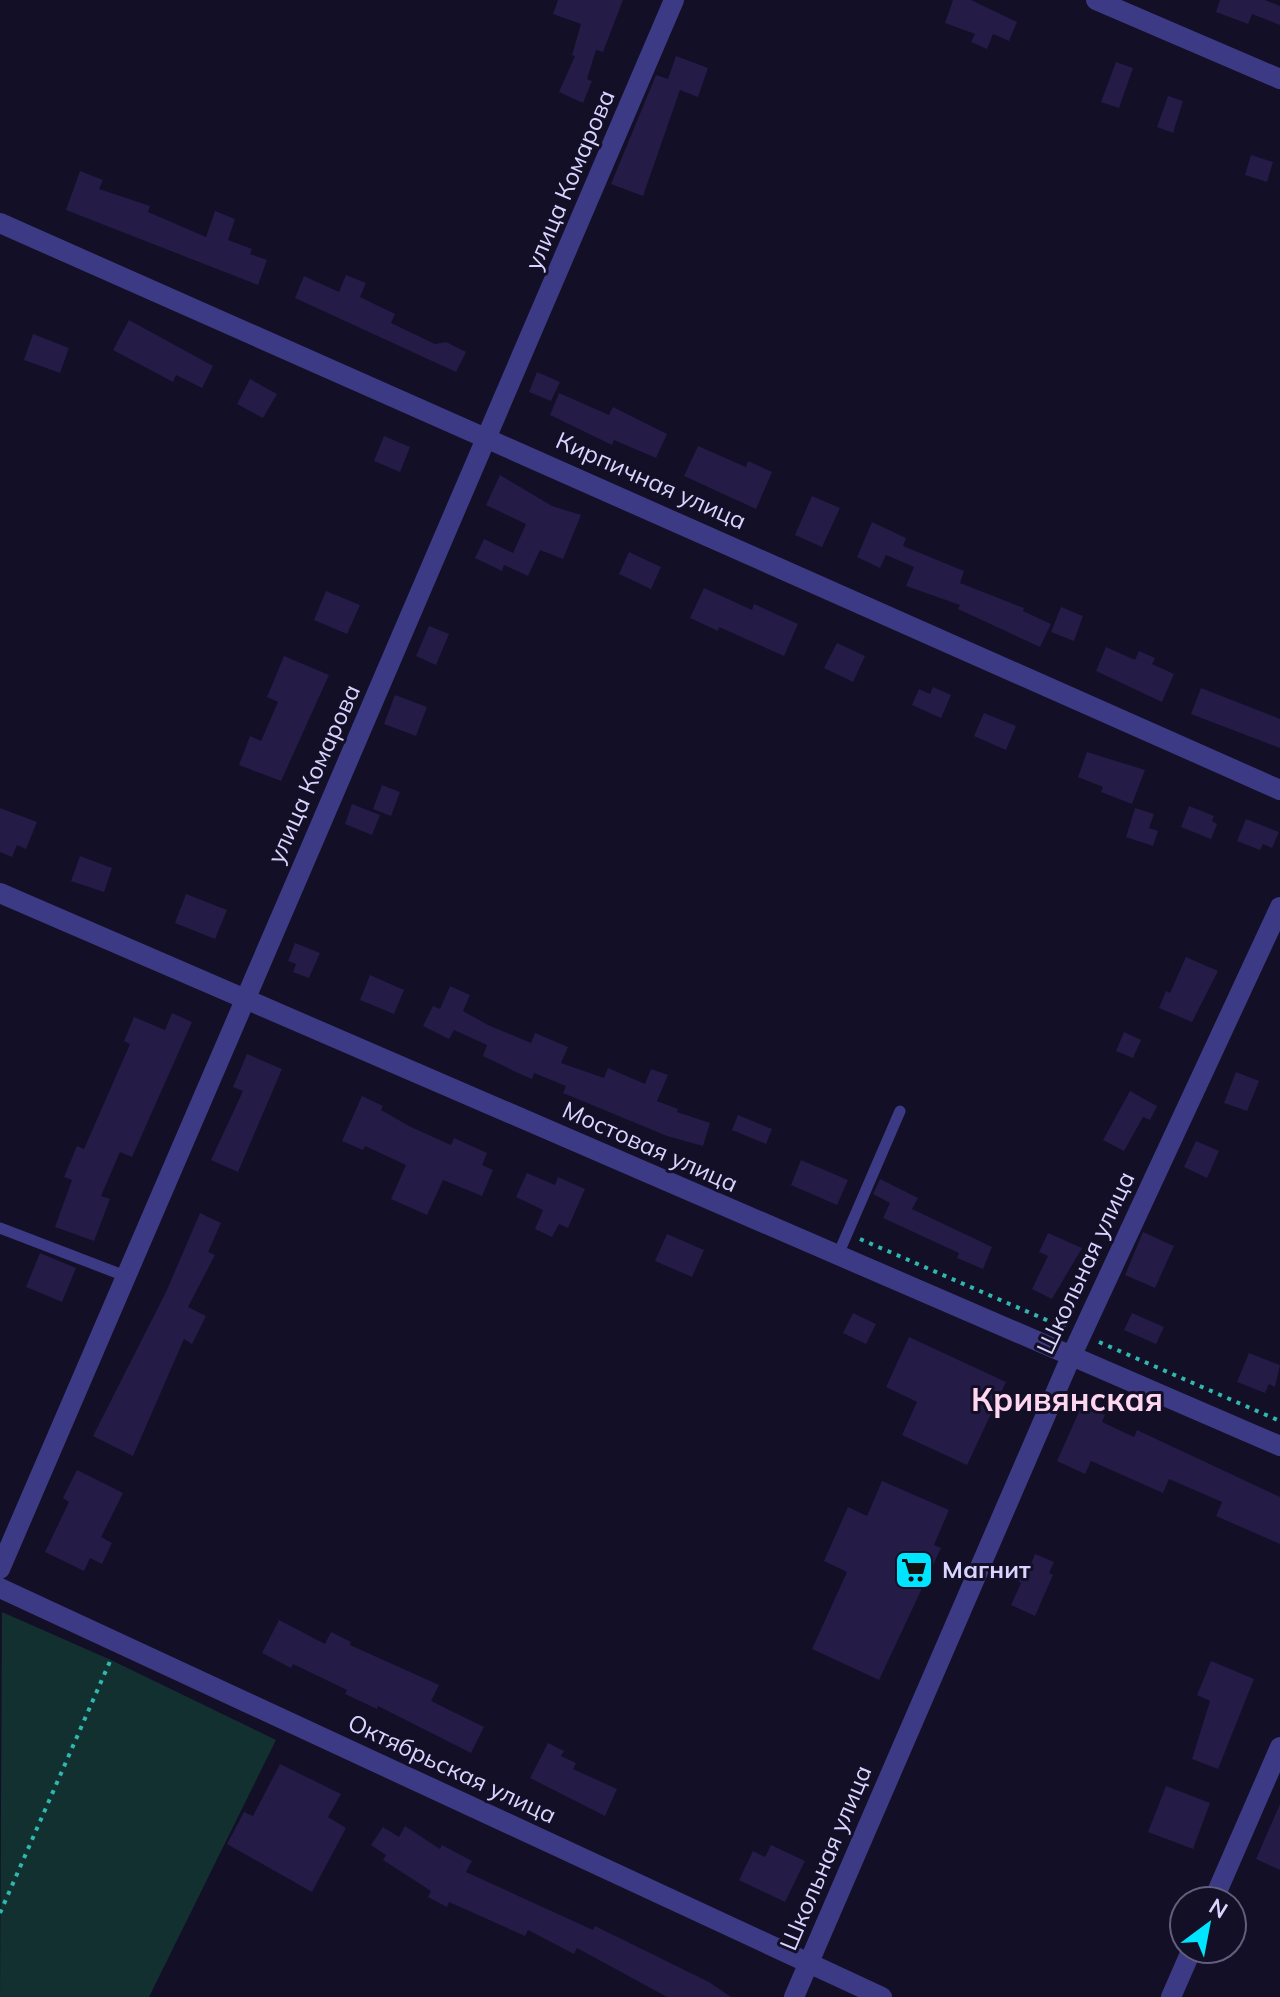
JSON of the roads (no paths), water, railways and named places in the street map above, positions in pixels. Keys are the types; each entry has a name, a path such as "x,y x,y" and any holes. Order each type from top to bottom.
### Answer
{"street":[{"name":"улица Комарова","path":"0,1569 244,998 490,437 674,0"},
{"path":"1096,0 1280,79"},
{"name":"Кирпичная улица","path":"0,223 490,437 1280,790"},
{"name":"Мостовая улица","path":"0,893 1070,1359 1280,1446"},
{"name":"Школьная улица","path":"794,1997 1070,1359 1280,907"},
{"name":"Октябрьская улица","path":"0,1588 882,1997"},
{"path":"1220,1885 1280,1747"},
{"path":"1171,1997 1185,1965"}],"lane":[{"path":"837,1257 900,1111"},
{"path":"0,1228 125,1276"}],"place":[{"name":"Магнит","path":"914,1570"}],"district":[{"name":"Кривянская","path":"1067,1400"}]}
